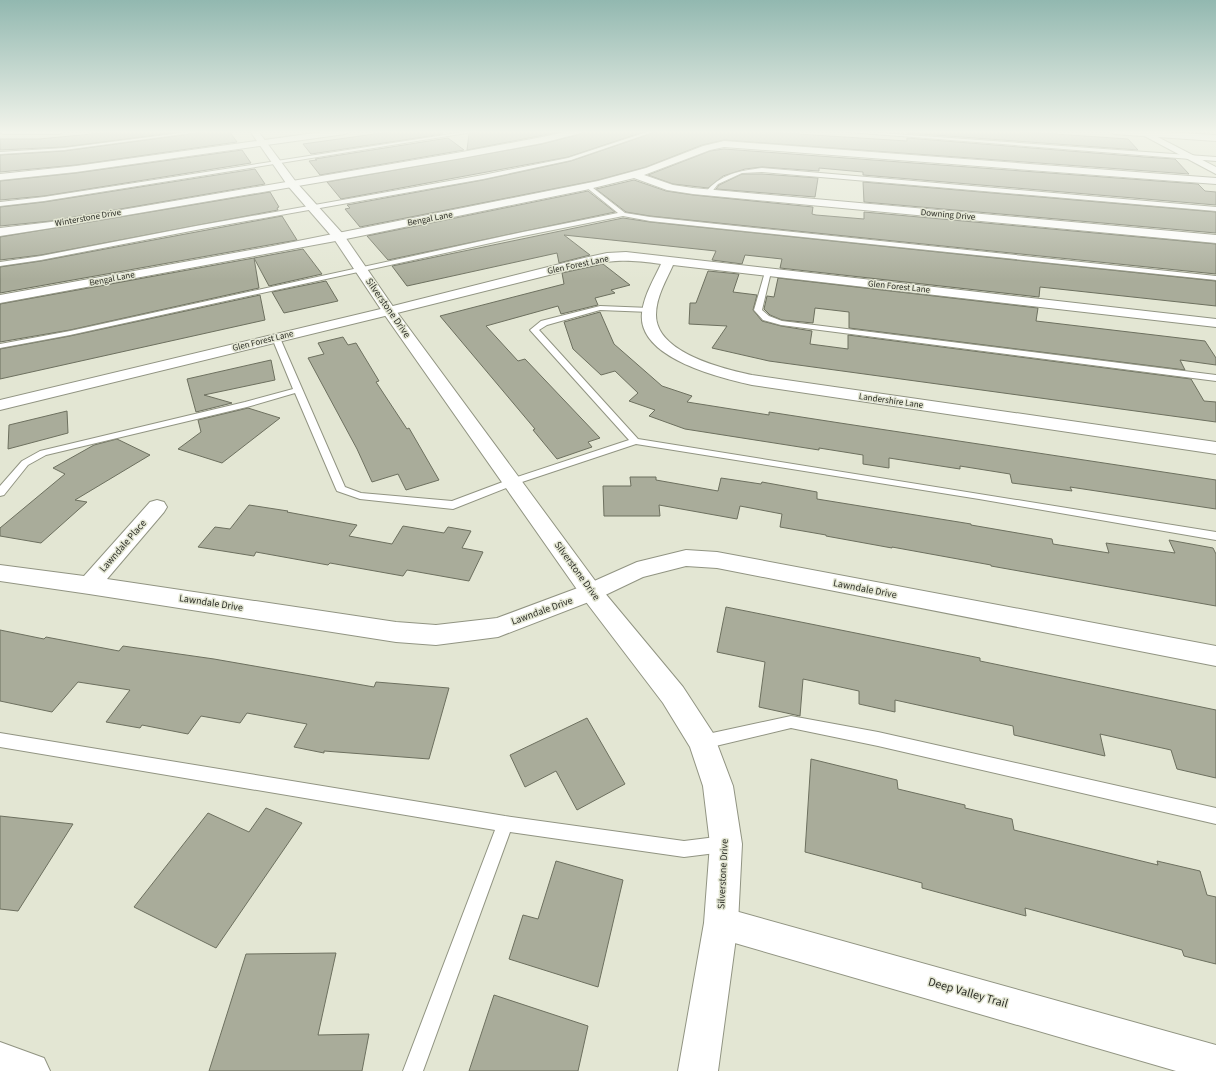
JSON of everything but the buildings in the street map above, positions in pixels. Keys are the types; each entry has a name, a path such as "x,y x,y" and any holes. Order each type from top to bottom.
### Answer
{"street":[{"name":"Silverstone Drive","path":"290,181 339,237 389,311 591,592 673,695 702,742 718,786 726,844 720,923 698,1071"},
{"name":"Winterstone Drive","path":"0,232 51,225 310,181"},
{"name":"Bengal Lane","path":"0,300 339,237 609,181"},
{"name":"Downing Drive","path":"652,181 671,188 708,193 1216,239"},
{"name":"Glen Forest Lane","path":"0,405 607,257 626,256 1216,323"},
{"name":"Landershire Lane","path":"668,261 654,296 649,314 652,328 658,338 678,356 718,373 760,382 1216,448"},
{"name":"Lawndale Place","path":"89,585 157,507"},
{"name":"Lawndale Drive","path":"0,573 89,585 396,632 436,635 498,627 591,592 637,570 686,558 717,560 1216,656"},
{"name":"Deep Valley Trail","path":"720,923 1216,1064"},
{"path":"0,1060 31,1071"}],"lane":[{"path":"0,204 51,198 158,181"},
{"path":"0,264 57,255 196,228 461,181"},
{"path":"708,193 716,183 721,181"},
{"path":"890,181 1216,209"},
{"path":"588,186 623,214"},
{"path":"0,346 70,333 360,269 623,214 665,221 1216,278"},
{"path":"768,272 758,310 766,318 781,323 1216,378"},
{"path":"635,441 534,330 544,323 600,308 650,310"},
{"path":"276,338 341,489 360,496 453,505 512,482 635,441 1216,536"},
{"path":"0,493 25,463 43,454 84,442 247,404 298,390"},
{"path":"702,742 791,722 878,739 1216,816"},
{"path":"0,740 505,824 684,849 726,844"},
{"path":"413,1071 505,824"}]}
